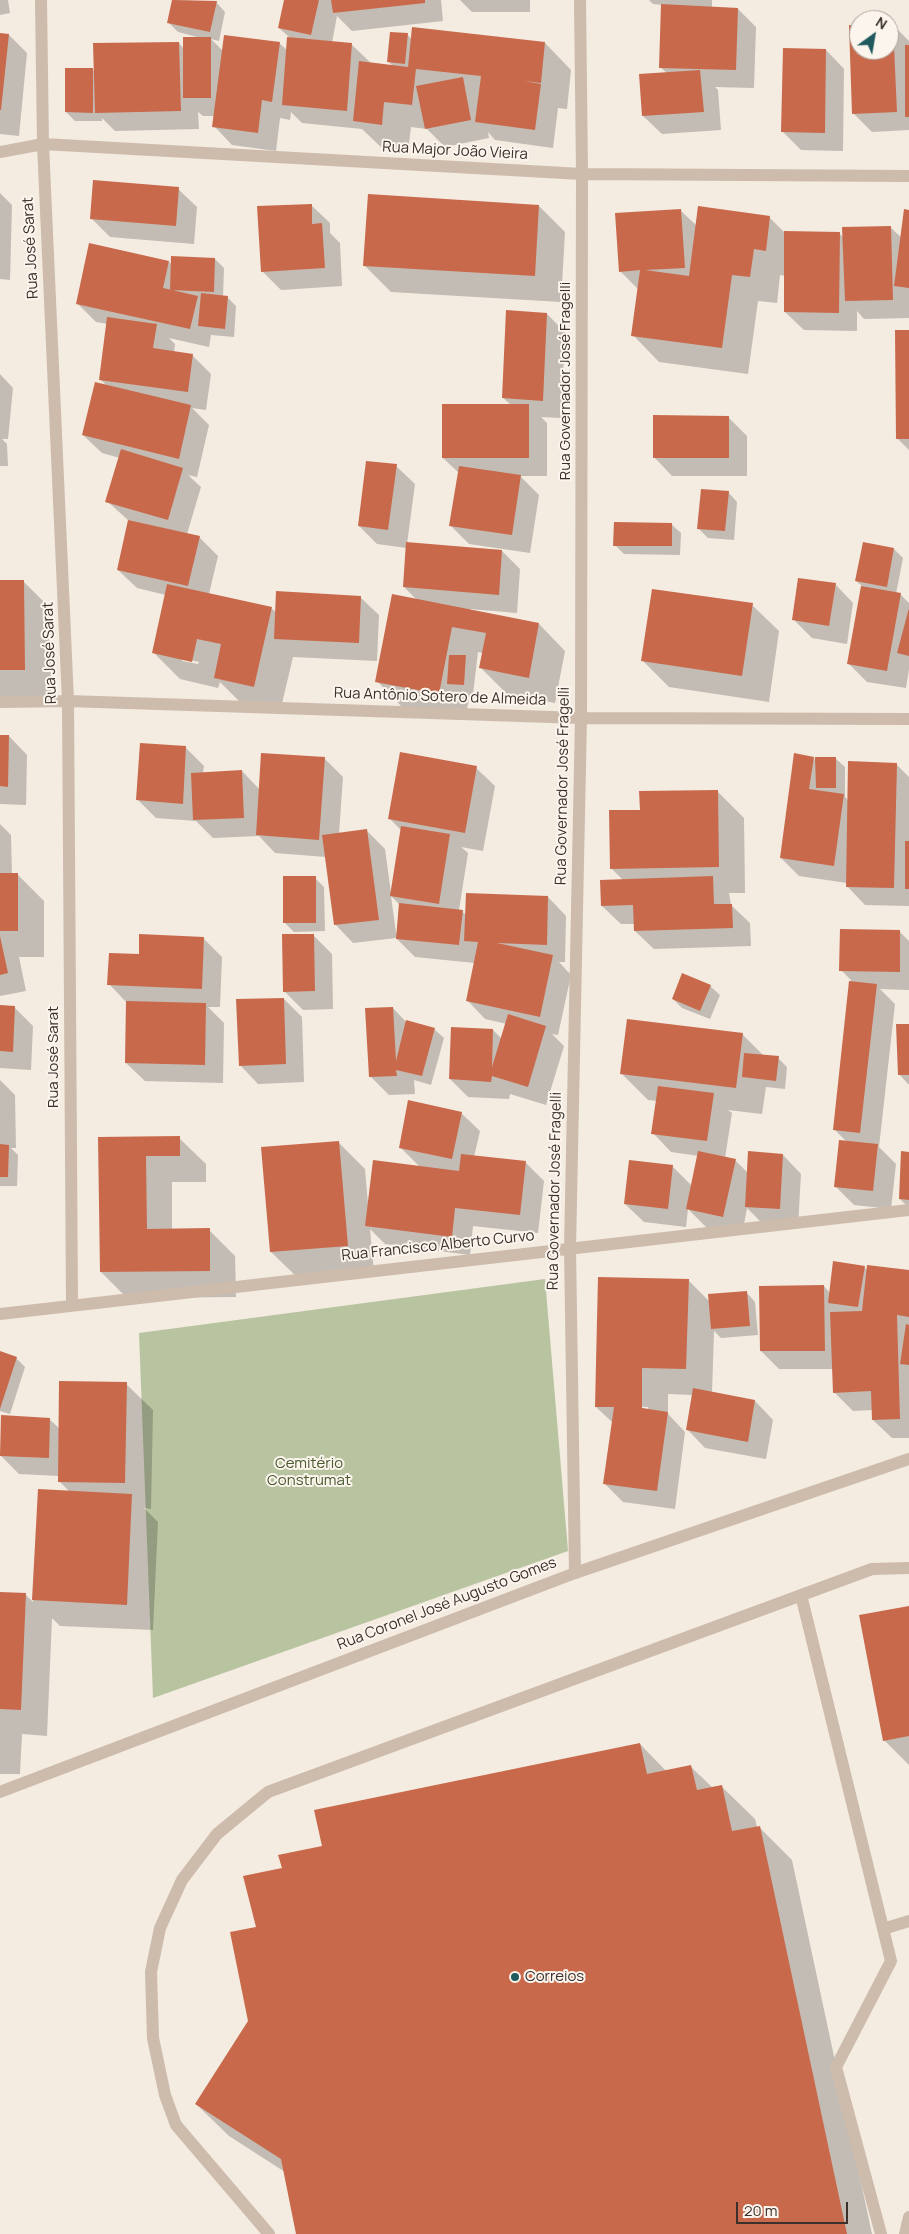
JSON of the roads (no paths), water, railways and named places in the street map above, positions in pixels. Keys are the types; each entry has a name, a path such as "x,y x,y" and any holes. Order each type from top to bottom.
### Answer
{"street":[{"name":"Rua José Sarat","path":"41,0 43,144 68,701 72,1304"},
{"name":"Rua Governador José Fragelli","path":"575,1573 570,1248 581,718 582,174 580,0"},
{"name":"Rua Major João Vieira","path":"0,152 43,144 582,174 909,176"},
{"name":"Rua Antônio Sotero de Almeida","path":"0,702 68,701 581,718 909,719"},
{"name":"Rua Francisco Alberto Curvo","path":"0,1314 72,1304 909,1210"},
{"name":"Rua Coronel José Augusto Gomes","path":"0,1792 575,1573 909,1459"},
{"path":"269,2234 176,2125 165,2095 153,2038 151,1972 160,1928 182,1880 217,1834 268,1792 872,1569 909,1568"},
{"path":"801,1595 891,1961 836,2067 881,2234"},
{"path":"883,1929 909,1921"},
{"path":"905,2234 909,2216"}],"place":[{"name":"Correios","path":"515,1977"}],"park label":[{"name":"Cemitério Construmat","path":"309,1472"}]}
